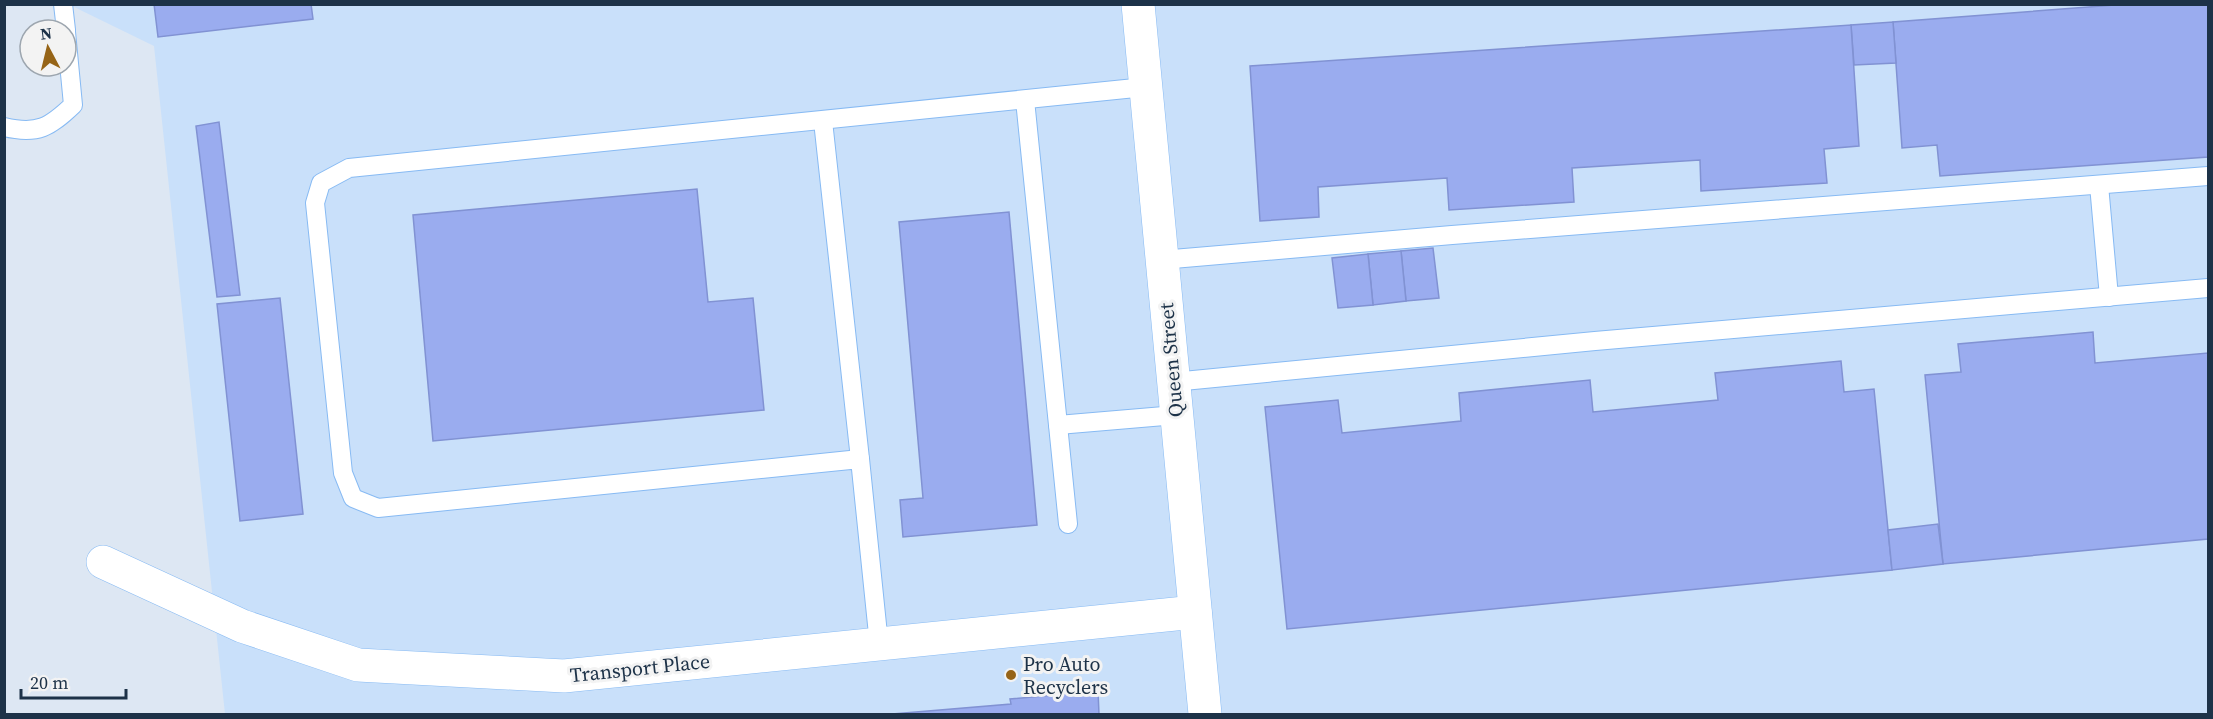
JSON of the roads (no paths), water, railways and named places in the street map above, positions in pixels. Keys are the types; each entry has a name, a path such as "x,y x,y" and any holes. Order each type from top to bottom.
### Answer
{"street":[{"name":"Queen Street","path":"1138,4 1205,714"},
{"name":"Transport Place","path":"103,562 242,626 358,664 564,676 1195,612"}],"lane":[{"path":"4,127 27,130 51,125 73,105 70,78"},
{"path":"860,459 378,508 353,498 343,473 315,203 321,183 349,168 1146,87"},
{"path":"1025,100 1068,524"},
{"path":"823,121 879,644"},
{"path":"1161,260 2208,176"},
{"path":"2099,184 2109,297"},
{"path":"1173,382 1595,341 2208,288"},
{"path":"1058,425 1176,415"}],"place":[{"name":"Pro Auto Recyclers","path":"1011,675"}]}
